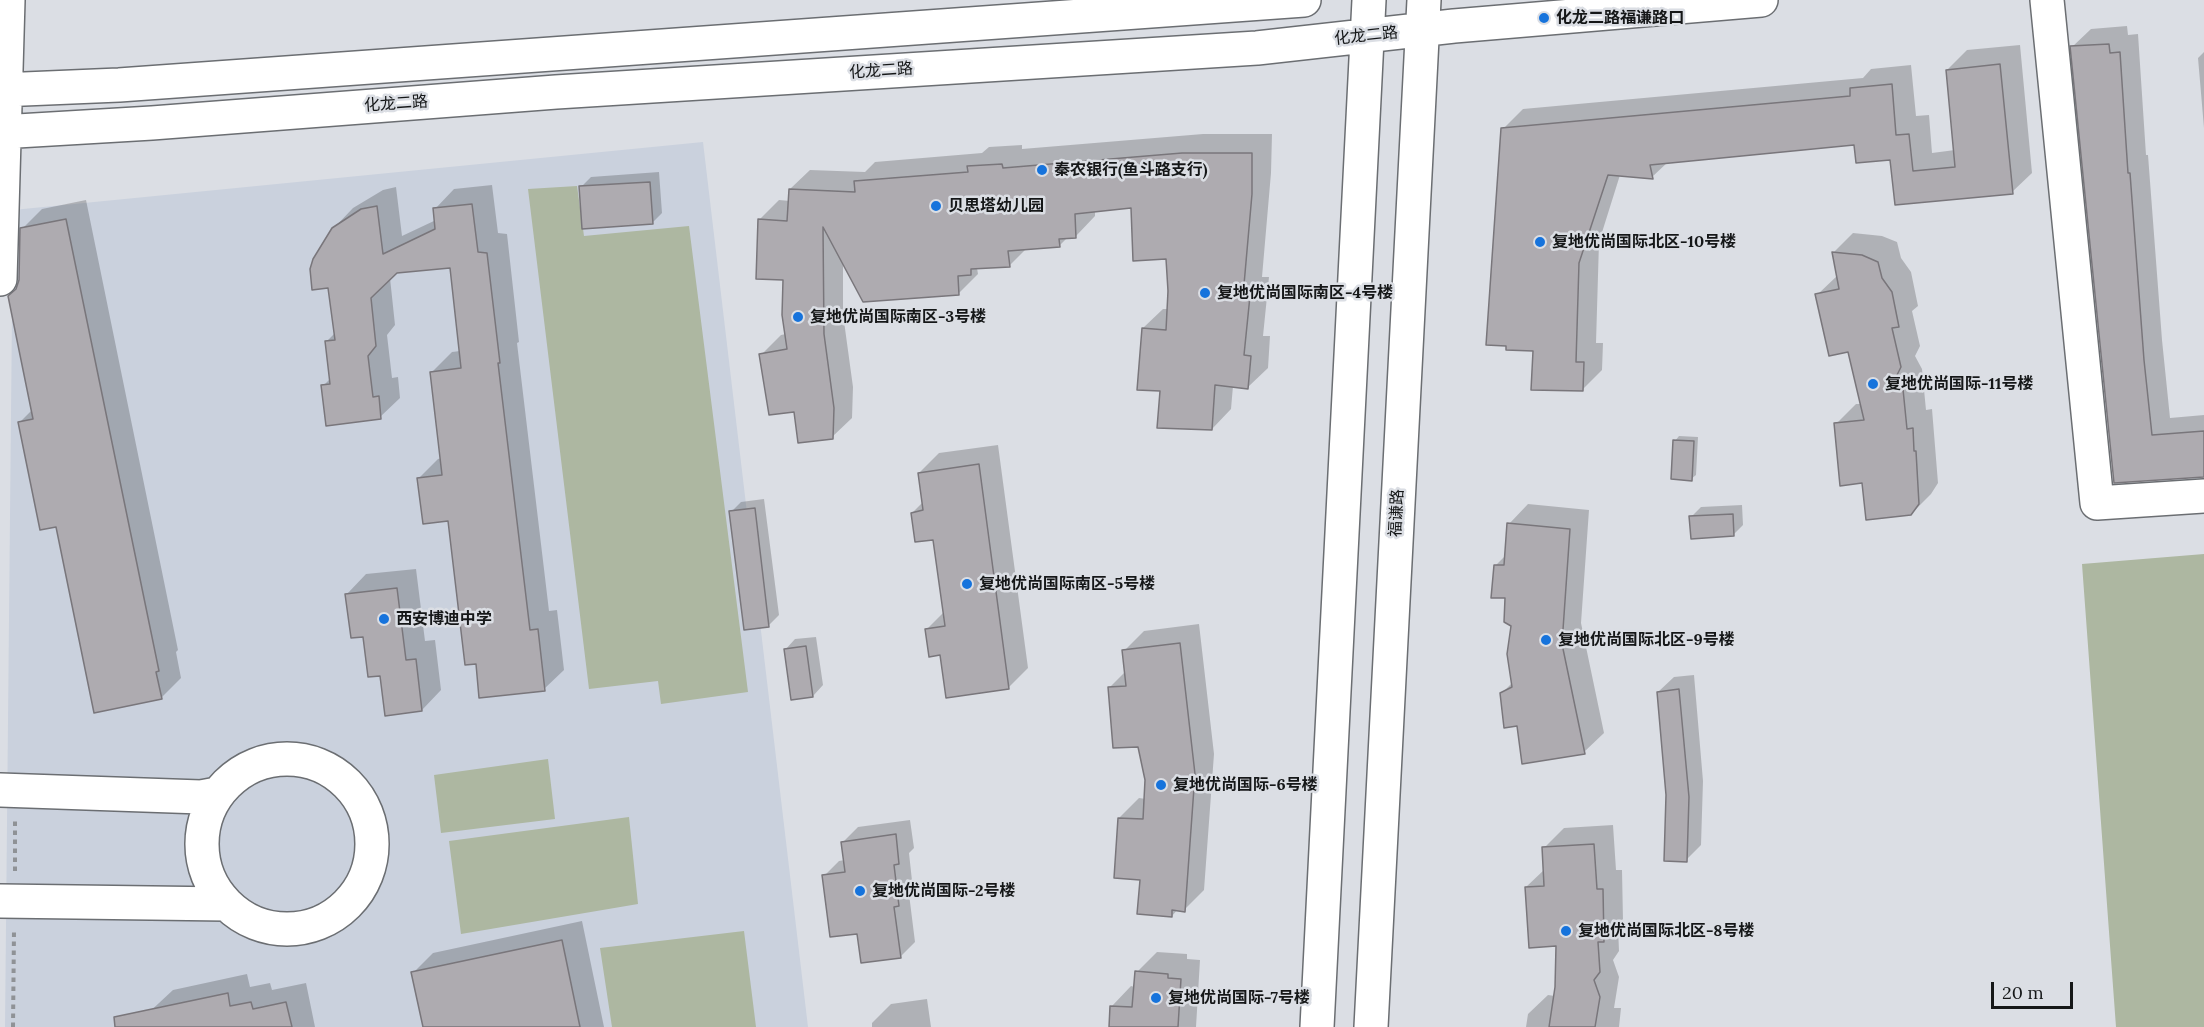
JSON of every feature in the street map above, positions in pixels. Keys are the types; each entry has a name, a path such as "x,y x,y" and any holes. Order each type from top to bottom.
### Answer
{"street":[{"path":"0,279 2,90 8,0"},
{"path":"2,90 131,84 1304,0"},
{"path":"1317,1027 1369,0"},
{"name":"化龙二路","path":"2,132 152,123 556,92 1257,48 1367,36 1423,15 1761,0"},
{"path":"2048,0 2097,503 2204,496"},
{"name":"福谦路","path":"1371,1027 1423,15"},
{"path":"286,758 312,762 336,773 356,792 368,816 373,843 369,869 355,896 334,916 307,927 278,929 249,921 226,904 209,879 202,851 204,821 217,794 236,775 259,762 286,758"},
{"path":"8,791 201,797 217,794"},
{"path":"7,902 226,904"}],"path":[{"path":"8,791 7,902 13,1027"}],"shaded area":[{"name":"西安博迪中学","path":"703,142 808,1027 5,1027 13,210"}],"green space":[{"path":"577,186 584,236 689,226 748,692 661,704 658,681 589,689 528,189"},
{"path":"2204,554 2204,1027 2116,1027 2082,564"},
{"path":"548,759 555,819 441,833 434,775"},
{"path":"629,817 638,904 461,934 449,841"},
{"path":"744,931 756,1027 612,1027 600,948"}],"building":[{"path":"2109,44 2110,53 2120,52 2128,173 2130,173 2152,435 2204,431 2204,477 2114,483 2070,46"},
{"path":"2000,64 2013,194 1895,205 1890,160 1856,163 1854,145 1650,165 1653,179 1608,175 1579,263 1576,362 1584,362 1583,391 1531,390 1533,351 1506,350 1506,346 1486,345 1501,128 1850,96 1850,88 1892,84 1896,135 1909,134 1913,171 1955,167 1946,70"},
{"path":"1182,153 1252,153 1252,194 1243,296 1250,296 1244,355 1251,356 1248,389 1215,385 1212,430 1157,428 1160,391 1137,390 1142,328 1166,330 1168,291 1166,259 1133,261 1131,208 1075,214 1076,238 1059,239 1060,247 1008,251 1010,267 971,269 971,275 958,276 959,295 863,302 823,227 824,334 834,408 833,439 798,443 794,412 769,415 759,354 787,349 782,315 783,280 756,279 758,219 787,221 789,189 855,192 854,181 968,172 967,166 1002,164 1003,168"},
{"path":"650,182 653,224 582,229 579,186"},
{"path":"472,204 478,252 487,253 530,630 538,629 545,691 479,698 476,664 465,665 448,521 423,524 417,478 442,475 430,372 461,368 450,268 397,273 371,298 376,346 368,356 373,397 379,396 381,419 326,426 321,385 330,384 325,341 335,340 328,288 312,290 310,269 313,259 332,228 361,209 377,206 383,254 435,229 433,208"},
{"path":"66,219 159,671 156,672 162,699 94,713 56,527 40,530 18,422 33,419 8,296 16,289 19,280 20,228"},
{"name":"复地优尚国际-11号楼","path":"1832,252 1862,255 1878,262 1882,278 1892,292 1899,327 1892,328 1901,367 1896,377 1903,389 1907,429 1913,428 1914,451 1916,451 1919,504 1911,515 1866,520 1862,483 1840,486 1834,423 1864,420 1848,352 1829,356 1815,294 1839,289"},
{"path":"1673,440 1694,441 1692,481 1671,479"},
{"name":"复地优尚国际南区-5号楼","path":"979,464 1009,689 946,698 940,655 929,657 925,629 945,626 933,540 915,542 911,513 923,510 918,473"},
{"path":"755,508 769,627 744,630 729,511"},
{"path":"1733,514 1734,536 1691,539 1689,516"},
{"name":"复地优尚国际北区-9号楼","path":"1507,523 1570,529 1562,644 1585,754 1522,764 1517,726 1504,728 1500,693 1512,687 1507,654 1511,626 1504,622 1505,598 1491,598 1494,565 1504,565"},
{"path":"397,588 406,660 416,659 422,711 385,716 380,676 368,677 363,637 351,638 345,594"},
{"name":"复地优尚国际-6号楼","path":"1180,643 1195,774 1185,912 1172,910 1172,917 1137,914 1140,880 1114,878 1118,818 1143,819 1145,780 1138,747 1113,748 1108,687 1126,686 1122,650"},
{"path":"806,646 813,697 791,700 784,649"},
{"path":"1679,689 1689,797 1687,862 1664,861 1666,795 1657,692"},
{"name":"复地优尚国际-2号楼","path":"896,834 899,864 894,865 899,906 894,907 901,958 861,963 857,934 830,937 822,875 845,872 841,842"},
{"name":"复地优尚国际北区-8号楼","path":"1594,844 1597,889 1603,889 1604,942 1598,942 1600,972 1594,980 1600,997 1595,1027 1549,1027 1555,987 1556,946 1529,948 1525,887 1544,886 1542,847"},
{"path":"562,940 580,1027 423,1027 411,972"},
{"name":"复地优尚国际-7号楼","path":"1135,971 1168,974 1168,978 1181,979 1178,1027 1109,1027 1110,1006 1132,1007"},
{"path":"228,993 230,1006 251,1002 253,1009 286,1002 292,1027 115,1027 114,1017"}],"place":[{"name":"化龙二路福谦路口","path":"1544,18"},
{"name":"秦农银行(鱼斗路支行)","path":"1042,170"},
{"name":"贝思塔幼儿园","path":"936,206"},
{"name":"复地优尚国际北区-10号楼","path":"1540,242"},
{"name":"复地优尚国际南区-4号楼","path":"1205,293"},
{"name":"复地优尚国际南区-3号楼","path":"798,317"},
{"name":"复地优尚国际-11号楼","path":"1873,384"},
{"name":"复地优尚国际南区-5号楼","path":"967,584"},
{"name":"西安博迪中学","path":"384,619"},
{"name":"复地优尚国际北区-9号楼","path":"1546,640"},
{"name":"复地优尚国际-6号楼","path":"1161,785"},
{"name":"复地优尚国际-2号楼","path":"860,891"},
{"name":"复地优尚国际北区-8号楼","path":"1566,931"},
{"name":"复地优尚国际-7号楼","path":"1156,998"}]}
